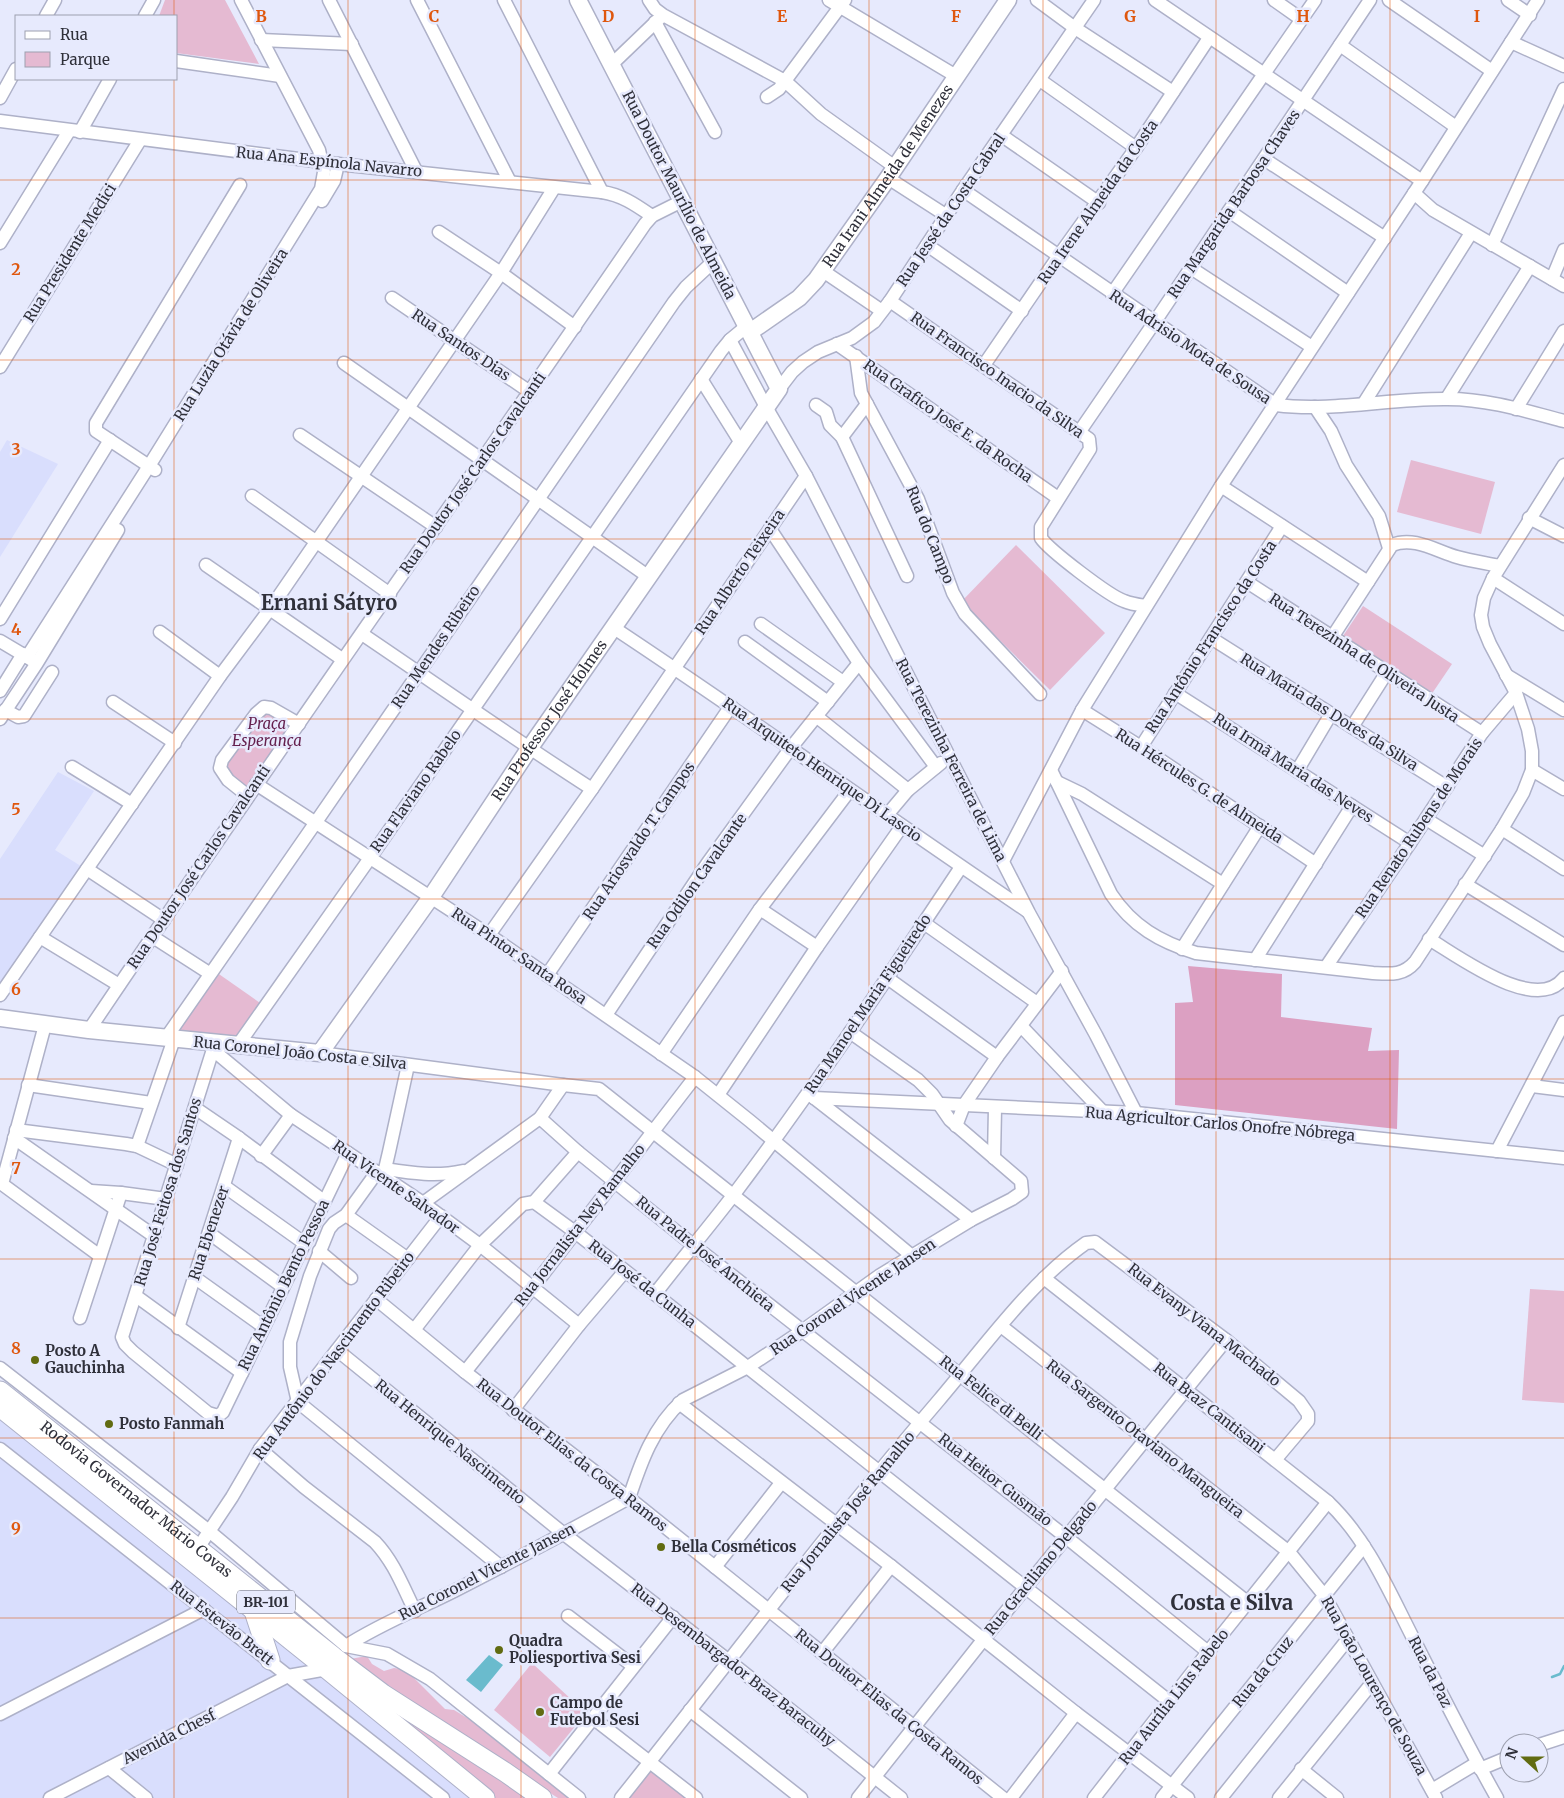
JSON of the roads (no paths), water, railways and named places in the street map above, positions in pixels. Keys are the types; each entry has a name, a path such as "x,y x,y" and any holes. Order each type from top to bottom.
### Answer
{"highway":[{"name":"Rodovia Governador Mário Covas","path":"0,1390 383,1694 542,1798"},
{"name":"BR-101","path":"0,1408 327,1669 485,1798"},
{"path":"254,1611 270,1660"}],"main road":[{"name":"Rua Doutor Maurílio de Almeida","path":"578,0 779,389"},
{"name":"Rua Irani Almeida de Menezes","path":"748,329 781,312 799,298 823,271 892,173 1008,0"},
{"name":"Rua Professor José Holmes","path":"320,1053 431,897 529,749 779,389"},
{"name":"Rua Coronel João Costa e Silva","path":"0,1018 88,1030 170,1038 214,1046 238,1045 320,1053"}],"street":[{"path":"47,15 55,0"},
{"path":"146,15 154,0"},
{"name":"Rua Luzia Otávia de Oliveira","path":"152,468 319,194 323,182 322,161 312,136 241,0"},
{"path":"329,0 416,171"},
{"path":"417,0 510,182"},
{"path":"504,0 602,192"},
{"path":"1037,0 1075,28 1173,92"},
{"name":"Rua Jessé da Costa Cabral","path":"779,389 792,372 803,362 818,352 865,330 882,311 1094,0"},
{"path":"1155,0 1422,181"},
{"path":"1274,0 1302,19"},
{"path":"1112,294 1315,0"},
{"name":"Rua Margarida Barbosa Chaves","path":"1080,431 1370,0"},
{"path":"1389,0 1492,71"},
{"path":"1508,0 1530,14"},
{"path":"1003,861 1082,710 1146,606 1538,0"},
{"path":"651,1 715,132"},
{"path":"767,97 774,93 784,82 838,2 956,76"},
{"path":"611,65 659,18"},
{"path":"659,18 784,82 892,173 947,216"},
{"name":"Rua Irene Almeida da Costa","path":"984,365 1058,257 1099,203 1209,38"},
{"path":"261,40 352,44"},
{"path":"1511,42 1564,66"},
{"path":"1340,45 1456,127"},
{"path":"178,61 280,76"},
{"path":"0,98 15,71"},
{"path":"0,243 109,80"},
{"path":"1040,80 1136,148"},
{"path":"1492,245 1564,89"},
{"name":"Rua Ana Espínola Navarro","path":"0,121 338,164 602,192 621,197 652,216"},
{"path":"1002,135 1099,203"},
{"name":"Rua Presidente Medici","path":"0,367 140,140"},
{"path":"1264,159 1385,238"},
{"name":"Rua Luzia Otávia de Oliveira","path":"29,658 334,181 338,164"},
{"path":"152,468 96,431 96,423 240,186"},
{"path":"0,995 408,408 500,273 554,188"},
{"name":"Rua Adrisio Mota de Sousa","path":"963,190 1276,406 1315,407 1447,398 1482,402 1564,421"},
{"path":"1414,193 1433,210 1564,286"},
{"name":"Rua Doutor José Carlos Cavalcanti","path":"88,1030 256,784 390,594 645,224 652,216 682,201"},
{"path":"1229,211 1348,294"},
{"path":"440,232 575,327"},
{"path":"1364,403 1472,233"},
{"path":"927,245 1022,312"},
{"path":"1552,279 1564,250"},
{"name":"Rua Mendes Ribeiro","path":"137,1146 170,1038 209,973 316,822 674,302 686,287 714,261"},
{"path":"1447,398 1530,266"},
{"path":"1191,268 1312,347"},
{"path":"823,271 882,311"},
{"name":"Rua Santos Dias","path":"392,298 530,392"},
{"name":"Rua Francisco Inacio da Silva","path":"890,301 1089,439 1091,443 1090,449 1058,498"},
{"name":"Rua Flaviano Rabelo","path":"238,1045 370,858 701,379 730,340 748,329"},
{"path":"1516,409 1564,331"},
{"name":"Rua Terezinha Ferreira de Lima","path":"730,340 806,476 1029,913 1062,971 1136,1113"},
{"name":"Rua Grafico José E. da Rocha","path":"837,344 1058,498"},
{"name":"Rua do Campo","path":"856,356 861,393 918,499 953,593 965,614 1040,694"},
{"path":"344,363 649,576"},
{"path":"701,379 741,443"},
{"path":"842,437 867,404"},
{"path":"816,405 826,412 830,425 842,437 907,576"},
{"path":"1315,407 1331,431 1346,465 1379,516 1389,548"},
{"path":"300,436 436,527"},
{"path":"0,619 110,440"},
{"path":"1051,770 1111,894 1132,921 1148,932 1182,949 1204,954 1373,973 1399,973 1406,971 1415,962 1502,829 1523,793 1532,770 1532,751 1528,729 1516,693 1486,636 1481,615 1484,598 1493,578 1564,465"},
{"name":"Rua Alberto Teixeira","path":"489,935 592,789 806,476"},
{"path":"1222,486 1368,582"},
{"path":"252,496 390,594"},
{"path":"1058,498 1041,527 1041,538 1044,543 1109,594 1124,601 1146,606"},
{"path":"1529,518 1564,536"},
{"name":"Rua Antônio Francisco da Costa","path":"1141,747 1282,526"},
{"name":"Rua Terezinha Ferreira de Lima","path":"770,529 859,663 936,767"},
{"path":"1333,636 1389,548 1399,542 1419,543 1454,556 1500,566"},
{"path":"206,565 342,660"},
{"path":"1493,578 1564,624"},
{"name":"Rua Terezinha de Oliveira Justa","path":"1246,582 1482,733"},
{"path":"761,624 843,682"},
{"name":"Rua Arquiteto Henrique Di Lascio","path":"614,628 732,706 790,749 1029,913"},
{"path":"160,632 220,676"},
{"path":"362,634 473,708 529,749 592,789"},
{"name":"Rua Maria das Dores da Silva","path":"1211,638 1447,787"},
{"path":"0,641 29,658"},
{"path":"744,642 828,702"},
{"path":"0,691 29,658"},
{"path":"29,658 3,715 24,716 52,672"},
{"name":"Rua Odilon Cavalcante","path":"606,1015 707,864 790,749 859,663"},
{"path":"1352,727 1388,672"},
{"path":"1505,674 1564,710"},
{"name":"Rua Irmã Maria das Neves","path":"1175,693 1410,843"},
{"name":"Rua Renato Rubens de Morais","path":"1326,967 1482,733 1516,693"},
{"path":"113,702 174,743"},
{"name":"Rua Ariosvaldo T. Campos","path":"547,975 732,706"},
{"path":"248,796 223,775 220,768 222,760 256,714 264,707 271,708 299,724"},
{"name":"Rua Hércules G. de Almeida","path":"1082,710 1141,747 1316,864"},
{"path":"1297,771 1331,714"},
{"path":"816,716 908,790"},
{"path":"887,815 908,790 950,758"},
{"path":"72,767 132,804"},
{"path":"1532,770 1564,789"},
{"path":"1057,782 1082,794 1223,884"},
{"name":"Rua Pintor Santa Rosa","path":"256,784 489,935 718,1095 912,1256"},
{"path":"661,1054 760,909 850,790"},
{"path":"1255,960 1352,806"},
{"path":"1426,819 1485,856"},
{"path":"718,1095 902,826"},
{"path":"1182,949 1260,826"},
{"path":"1502,829 1564,869"},
{"name":"Rua Manoel Maria Figueiredo","path":"655,1294 811,1096 850,1032 961,866"},
{"path":"87,869 164,920"},
{"path":"1465,884 1564,945"},
{"path":"760,909 817,948"},
{"path":"924,923 1037,1003"},
{"path":"40,937 119,985"},
{"path":"153,937 209,973"},
{"path":"1429,939 1505,984 1533,990 1543,990 1557,986 1564,978"},
{"path":"956,1126 964,1105 1062,971"},
{"path":"886,977 998,1057"},
{"path":"45,1024 2,1184 100,1256"},
{"path":"1021,1026 1103,1112"},
{"path":"1498,1151 1563,1027"},
{"path":"850,1032 918,1080 929,1090 950,1120 994,1158"},
{"name":"Rua José Feitosa dos Santos","path":"214,1046 122,1341 208,1412 218,1416"},
{"name":"Rua Vicente Salvador","path":"214,1046 291,1115 348,1153 381,1172 480,1246 579,1325"},
{"name":"Rua Coronel João Costa e Silva","path":"320,1053 563,1086 599,1089"},
{"path":"408,1065 381,1172 346,1215 329,1229 319,1251 290,1342 290,1367 298,1402 501,1567"},
{"name":"Rua Jornalista Ney Ramalho","path":"465,1372 694,1078"},
{"path":"28,1085 151,1103"},
{"path":"423,1203 540,1118 563,1086"},
{"path":"1532,1086 1564,1090"},
{"name":"Rua Felice di Belli","path":"599,1089 1247,1602"},
{"path":"811,1096 971,1220"},
{"name":"Rua Agricultor Carlos Onofre Nóbrega","path":"811,1096 995,1108 1136,1113 1564,1158"},
{"path":"194,1108 239,1138 324,1201"},
{"path":"994,1158 995,1108"},
{"path":"261,1156 291,1115"},
{"name":"Rua Padre José Anchieta","path":"540,1118 578,1152 802,1331"},
{"path":"15,1134 137,1146 176,1165"},
{"path":"15,1134 90,1191 154,1236"},
{"name":"Rua Ebenezer","path":"178,1328 239,1138"},
{"path":"414,1330 480,1246 522,1204 534,1202 578,1152"},
{"name":"Rua Antônio Bento Pessoa","path":"218,1416 223,1412 348,1153"},
{"name":"Rua Coronel Vicente Jansen","path":"679,1403 687,1397 748,1368 856,1292 912,1256 971,1220 1017,1196 1022,1192 1019,1179 994,1158"},
{"path":"381,1172 446,1175 468,1170"},
{"path":"224,1186 304,1243"},
{"path":"90,1191 166,1199"},
{"path":"80,1318 121,1193"},
{"name":"Rua José da Cunha","path":"534,1202 655,1294 1170,1702"},
{"path":"346,1215 408,1259"},
{"name":"Rua Antônio do Nascimento Ribeiro","path":"198,1548 260,1450 441,1216"},
{"path":"209,1232 283,1287"},
{"name":"Rua Jornalista José Ramalho","path":"621,1798 878,1472 1044,1278 1082,1246 1091,1241"},
{"name":"Rua Evany Viana Machado","path":"1091,1241 1100,1244 1226,1340 1299,1401 1309,1417 1308,1421 1275,1460"},
{"path":"319,1251 351,1278"},
{"path":"512,1410 579,1325 625,1271"},
{"path":"194,1278 264,1327"},
{"name":"Rua Braz Cantisani","path":"1044,1278 1328,1502 1341,1515 1364,1546"},
{"path":"136,1296 242,1373"},
{"name":"Rua Doutor Elias da Costa Ramos","path":"376,1299 512,1410 629,1498 1003,1798"},
{"name":"Rua Sargento Otaviano Mangueira","path":"1002,1326 1288,1552"},
{"name":"Rua Heitor Gusmão","path":"802,1331 921,1422 1208,1652"},
{"name":"Rua Graciliano Delgado","path":"858,1798 983,1640 1226,1340"},
{"name":"Rua Henrique Nascimento","path":"337,1350 564,1534"},
{"path":"0,1368 209,1531 346,1646 386,1654 422,1674 579,1798"},
{"path":"629,1498 645,1452 653,1436 679,1403 780,1483 892,1566 1076,1714 1188,1798"},
{"name":"Rua Estevão Brett","path":"0,1449 443,1798"},
{"path":"260,1450 380,1547 392,1565 415,1611"},
{"path":"714,1567 780,1483"},
{"name":"Rua Coronel Vicente Jansen","path":"346,1646 370,1630 415,1611 629,1498"},
{"name":"Rua Aurília Lins Rabelo","path":"1094,1798 1247,1602 1328,1502"},
{"name":"Rua Desembargador Braz Baracuhy","path":"564,1534 729,1660 901,1798"},
{"name":"Rua da Cruz","path":"1162,1798 1364,1546"},
{"name":"Rua da Paz","path":"1364,1546 1378,1568 1497,1798"},
{"name":"Rua João Lourenço de Souza","path":"1288,1552 1324,1595 1434,1794"},
{"path":"822,1653 892,1566"},
{"path":"0,1714 204,1609"},
{"path":"568,1616 633,1666"},
{"path":"549,1774 673,1617"},
{"path":"1221,1798 1348,1639"},
{"name":"Avenida Chesf","path":"50,1798 288,1676 327,1669"},
{"path":"1279,1798 1372,1683"},
{"path":"690,1710 801,1798"},
{"path":"1011,1798 1076,1714"},
{"path":"593,1718 696,1798"},
{"path":"1549,1742 1564,1737"},
{"path":"1434,1794 1479,1766 1499,1760"},
{"path":"109,1768 146,1798"},
{"path":"1301,1769 1337,1798"}],"waterway":[{"path":"1552,1677 1560,1674 1564,1666"}],"place":[{"name":"Posto A Gauchinha","path":"35,1360"},
{"name":"Posto Fanmah","path":"109,1424"},
{"name":"Bella Cosméticos","path":"661,1547"},
{"name":"Quadra Poliesportiva Sesi","path":"499,1650"},
{"name":"Campo de Futebol Sesi","path":"540,1712"}],"district":[{"name":"Ernani Sátyro","path":"329,603"},
{"name":"Costa e Silva","path":"1232,1603"}],"park label":[{"name":"Praça Esperança","path":"267,732"}]}
